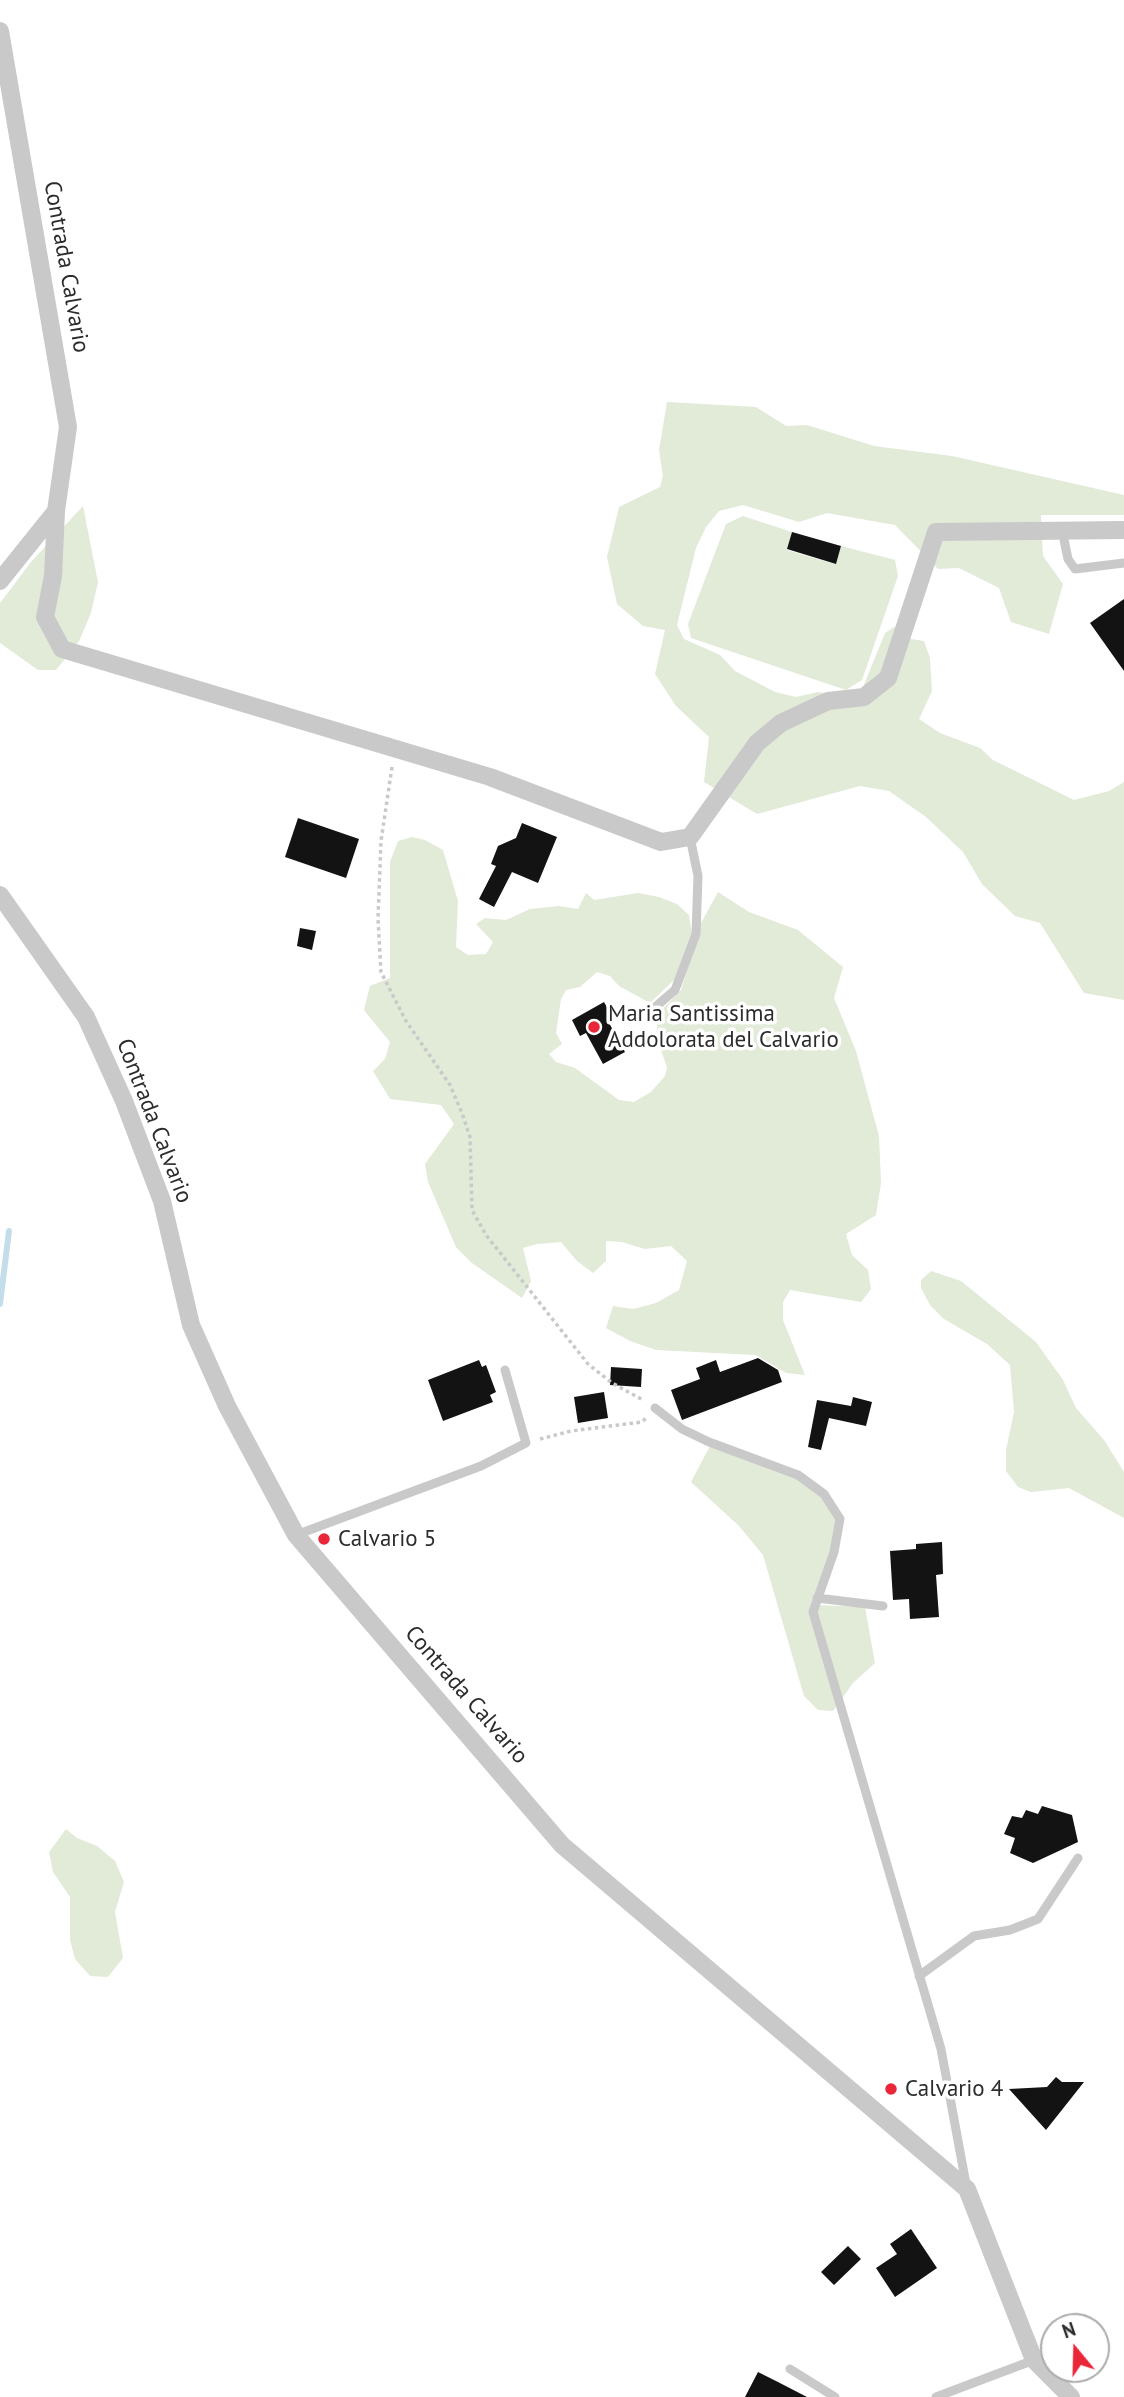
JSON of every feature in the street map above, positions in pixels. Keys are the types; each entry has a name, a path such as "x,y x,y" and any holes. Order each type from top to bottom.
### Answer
{"street":[{"name":"Contrada Calvario","path":"0,31 68,427 56,511 53,576 45,617 62,649 490,777 661,842 690,836"},
{"path":"0,581 56,511"},
{"path":"690,836 757,743 781,723 828,701 864,697 888,678 936,532 1124,530"},
{"name":"Contrada Calvario","path":"0,895 86,1017 124,1101 162,1201 191,1325 227,1406 296,1535 562,1845 967,2189 1034,2360 1071,2397"}],"lane":[{"path":"1062,530 1068,559 1075,569 1124,563"},
{"path":"653,1009 675,989 696,934 698,876 690,836"},
{"path":"296,1535 481,1466 526,1443 505,1370"},
{"path":"654,1408 682,1429 799,1475 824,1494 840,1519 834,1552 813,1612 942,2049 967,2189"},
{"path":"817,1598 883,1606"},
{"path":"919,1976 974,1936 1010,1930 1038,1919 1078,1858"},
{"path":"936,2397 1034,2360"},
{"path":"790,2369 835,2397"}],"path":[{"path":"390,747 392,774 381,841 378,932 381,972 406,1021 450,1085 461,1113 470,1137 472,1210 486,1235 538,1297 588,1364 612,1383 654,1408 642,1422 571,1431 526,1443"}],"green space":[{"path":"667,402 756,407 786,426 807,425 874,446 952,456 1124,495 1124,515 1041,515 1043,556 1063,584 1049,634 1011,622 999,588 959,568 938,569 895,525 827,513 799,522 743,505 719,511 706,527 696,548 677,625 684,639 720,655 735,671 775,692 796,697 818,692 847,697 863,687 885,633 894,627 911,639 924,641 930,658 932,691 919,719 940,733 980,748 993,760 1074,800 1109,791 1124,782 1124,1000 1084,993 1040,923 1015,916 982,884 963,852 926,817 889,791 860,786 757,814 704,782 709,737 676,706 655,674 665,630 643,626 617,604 607,557 619,507 660,487 663,476 659,450"},
{"path":"83,506 98,582 91,613 79,641 56,670 38,670 0,643 0,603 31,562"},
{"path":"743,516 792,532 787,550 835,564 841,546 895,560 898,576 862,680 846,690 691,638 688,624 726,524"},
{"path":"412,837 425,840 443,850 458,901 456,947 468,955 486,954 493,942 476,924 485,918 506,920 530,909 559,906 578,909 586,893 594,900 638,893 659,897 677,904 689,915 692,935 675,979 650,1003 619,986 610,976 597,972 580,987 566,990 561,999 556,1033 562,1044 549,1054 556,1062 575,1068 619,1100 634,1102 651,1092 665,1076 667,1067 657,1039 657,1015 681,990 700,925 718,892 749,912 798,930 843,967 834,998 856,1051 879,1136 881,1183 876,1215 846,1234 852,1255 868,1270 871,1289 861,1302 790,1290 783,1302 783,1320 805,1375 786,1373 756,1355 656,1350 630,1341 606,1328 613,1306 633,1309 656,1303 679,1290 687,1261 671,1246 645,1249 622,1242 606,1241 606,1261 593,1273 577,1261 561,1242 523,1248 531,1281 522,1298 472,1263 456,1247 428,1182 425,1164 454,1124 441,1105 390,1099 373,1071 385,1059 390,1042 364,1010 370,986 390,978 390,862 398,841"},
{"path":"931,1271 961,1281 1036,1342 1063,1380 1076,1408 1104,1440 1124,1472 1124,1518 1069,1488 1031,1492 1018,1487 1006,1471 1006,1450 1014,1412 1010,1365 987,1344 944,1319 930,1305 921,1288 921,1280"},
{"path":"710,1446 792,1476 823,1497 835,1513 836,1534 813,1605 865,1607 875,1663 853,1683 833,1711 818,1710 804,1696 763,1555 739,1526 691,1482"},
{"path":"66,1829 77,1838 97,1846 115,1861 124,1882 115,1912 123,1958 108,1977 90,1976 75,1959 70,1940 70,1897 53,1872 49,1852"}],"building":[{"path":"792,532 841,546 836,564 787,549"},
{"path":"1124,599 1124,671 1090,623"},
{"path":"298,818 359,839 346,878 285,857"},
{"path":"522,823 557,837 538,883 512,872 494,907 479,899 496,866 491,864 498,846 516,838"},
{"path":"300,928 316,931 312,950 297,946"},
{"name":"Maria Santissima Addolorata del Calvario","path":"604,1002 613,1018 608,1021 625,1052 603,1064 586,1033 580,1036 572,1020"},
{"path":"758,1358 778,1370 782,1382 682,1420 671,1390 700,1379 696,1368 716,1360 720,1372"},
{"path":"479,1360 482,1367 486,1365 496,1392 490,1395 493,1402 443,1421 428,1380"},
{"path":"611,1367 642,1369 641,1387 610,1385"},
{"path":"604,1392 608,1418 578,1423 574,1397"},
{"path":"853,1397 872,1402 866,1426 829,1418 821,1450 808,1447 817,1400 851,1406"},
{"path":"942,1542 943,1574 936,1575 939,1617 910,1619 909,1599 893,1600 890,1551 916,1549 916,1544"},
{"path":"1042,1806 1072,1815 1078,1842 1033,1863 1010,1853 1015,1838 1004,1834 1012,1816 1022,1818 1026,1810 1038,1814"},
{"path":"1056,2077 1062,2082 1084,2082 1046,2130 1009,2089 1047,2087"},
{"path":"911,2229 937,2268 895,2297 876,2268 897,2254 890,2244"},
{"path":"848,2246 861,2259 834,2285 821,2272"},
{"path":"758,2372 776,2381 807,2397 745,2397"}],"waterway":[{"path":"0,1304 9,1231"}],"place":[{"name":"Maria Santissima Addolorata del Calvario","path":"594,1027"},
{"name":"Calvario 5","path":"324,1539"},
{"name":"Calvario 4","path":"891,2089"}]}
